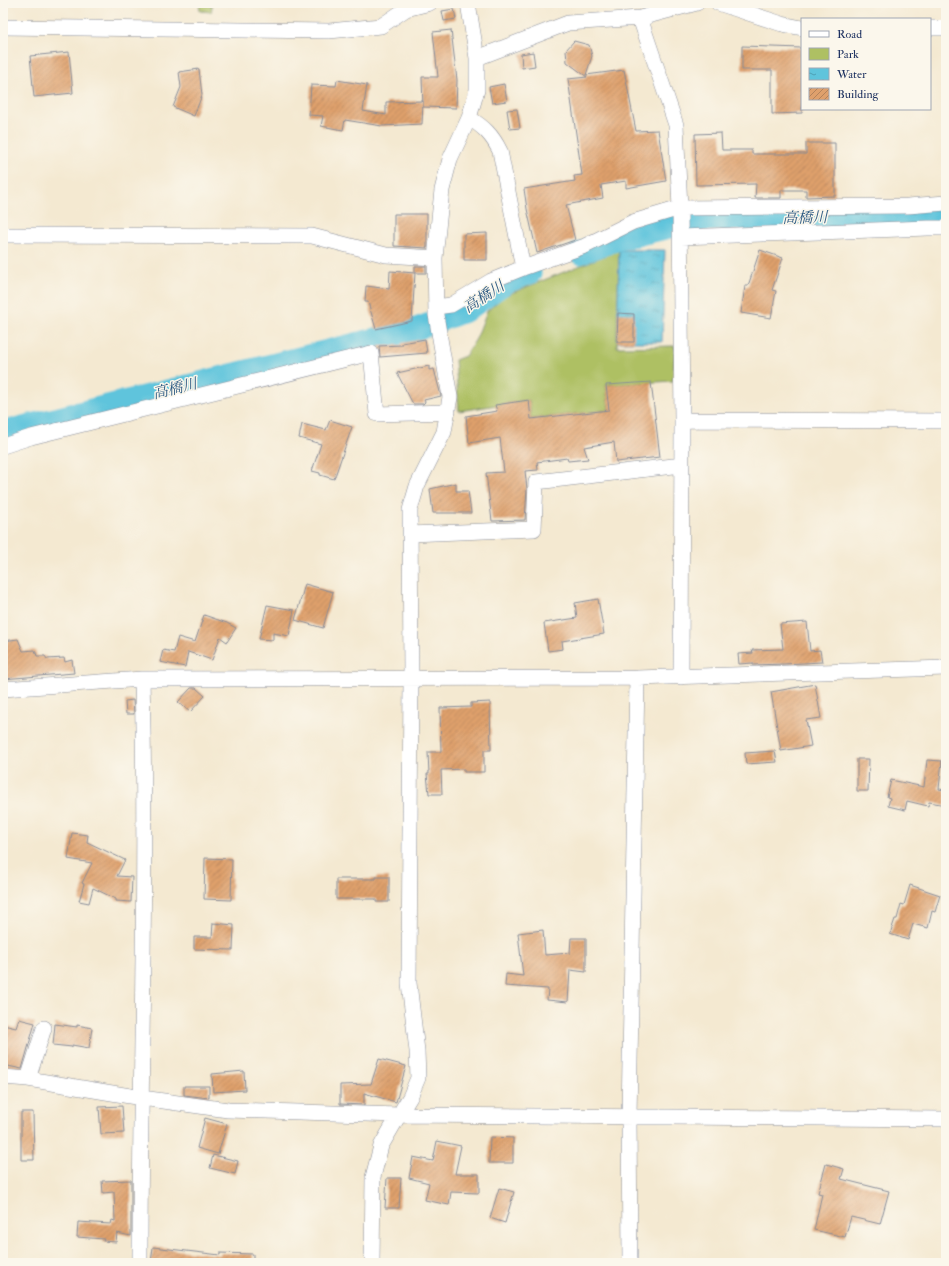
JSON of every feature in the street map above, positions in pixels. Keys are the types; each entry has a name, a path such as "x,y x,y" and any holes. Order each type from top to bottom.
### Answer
{"street":[{"path":"3,27 329,31 381,26 406,8 430,3"},
{"path":"372,1263 373,1177 381,1146 410,1097 418,1078 417,1051 409,983 411,678 410,510 417,486 444,432 450,397 436,307 435,258 444,184 450,159 468,118 476,90 477,58 468,3"},
{"path":"477,58 568,23 647,12 697,3"},
{"path":"718,3 782,24 801,28"},
{"path":"647,12 676,125 681,238 681,677"},
{"path":"931,28 946,28"},
{"path":"468,118 480,125 494,138 500,151 523,268"},
{"path":"436,307 451,305 491,281 585,246 633,222 680,208 908,206 946,203"},
{"path":"681,238 946,228"},
{"path":"3,235 312,236 386,255 435,258"},
{"path":"3,446 30,437 371,353 377,414 448,412"},
{"path":"682,420 946,421"},
{"path":"410,534 534,529 536,482 682,465"},
{"path":"3,689 142,679 637,678 946,668"},
{"path":"630,1263 629,1116 637,678"},
{"path":"140,1263 145,790 142,679"},
{"path":"28,1079 44,1028"},
{"path":"3,1077 28,1079 142,1098 228,1110 399,1115 946,1119"}],"green space":[{"path":"199,3 213,3 211,12 200,11"},
{"path":"619,250 617,347 675,346 673,381 606,385 609,410 531,419 529,400 459,411 455,360 465,356 476,339 487,311 504,296"}],"water":[{"path":"619,250 665,250 662,342 617,342"}],"building":[{"path":"454,9 456,19 444,21 442,11"},
{"path":"451,30 457,80 456,108 423,107 422,77 438,77 433,32"},
{"path":"574,41 589,45 592,56 586,75 624,70 636,131 658,130 666,181 626,188 626,181 601,185 603,198 566,205 575,240 537,253 524,189 575,181 574,176 582,175 568,79 587,77 567,62 566,50"},
{"path":"742,46 801,48 802,113 772,114 772,70 742,70"},
{"path":"69,52 73,93 34,97 30,56"},
{"path":"533,52 535,66 522,68 521,54"},
{"path":"199,69 202,95 194,116 173,107 181,87 179,72"},
{"path":"337,80 367,85 363,111 386,115 386,102 423,101 422,124 382,126 345,120 343,130 321,126 323,116 309,115 311,85 336,86"},
{"path":"504,84 507,101 492,103 489,87"},
{"path":"517,109 520,128 510,129 507,110"},
{"path":"721,133 722,150 752,150 752,154 806,154 806,143 835,143 835,196 806,197 806,190 781,190 781,198 755,198 756,184 696,185 695,134"},
{"path":"394,214 427,214 427,248 394,246"},
{"path":"487,233 487,260 464,260 464,234"},
{"path":"760,250 783,258 772,290 776,291 771,318 741,313 745,286 748,286"},
{"path":"415,266 426,266 426,273 415,273"},
{"path":"390,271 415,273 412,321 376,329 368,302 365,302 366,286 389,289"},
{"path":"618,313 634,314 634,342 617,342"},
{"path":"425,339 427,353 380,357 379,346 402,345 402,343"},
{"path":"429,366 429,370 434,369 441,396 424,400 425,402 423,404 413,404 397,373"},
{"path":"651,382 660,457 616,462 614,442 584,447 588,459 568,461 567,458 537,462 538,470 525,471 527,489 525,520 492,521 486,473 504,472 500,438 469,443 466,416 497,411 495,405 529,400 531,419 609,410 606,385"},
{"path":"330,420 352,427 334,479 312,471 321,444 299,438 302,424 326,430"},
{"path":"456,483 456,491 468,491 471,513 433,513 430,489"},
{"path":"305,584 333,592 323,628 295,620"},
{"path":"598,599 604,634 562,641 563,649 548,651 544,623 577,618 575,603"},
{"path":"267,605 294,610 289,636 273,633 273,640 259,639"},
{"path":"204,615 227,623 236,628 227,642 220,637 212,660 188,652 185,667 160,662 163,650 174,652 178,637 195,642"},
{"path":"807,622 810,651 820,650 822,662 753,665 753,663 739,664 738,654 753,653 752,650 783,649 780,624"},
{"path":"18,639 23,651 35,650 37,656 45,656 47,659 64,658 65,662 72,660 74,673 3,679 3,641"},
{"path":"815,684 821,718 806,720 811,746 781,751 771,692"},
{"path":"191,688 196,688 205,696 190,712 178,702"},
{"path":"133,700 134,714 126,714 125,701"},
{"path":"490,702 491,750 484,750 484,772 464,772 464,769 441,770 442,794 429,794 427,774 429,774 428,752 441,752 440,708 471,707 471,703"},
{"path":"775,751 777,762 746,764 745,753"},
{"path":"857,759 869,759 868,791 857,791"},
{"path":"927,760 942,761 939,789 946,790 946,805 929,802 928,806 907,801 905,810 888,806 890,798 887,797 891,780 924,787"},
{"path":"72,833 88,835 87,842 125,860 117,876 132,877 131,902 116,901 116,899 93,888 89,903 79,901 84,884 82,883 92,863 68,859"},
{"path":"205,858 232,859 231,900 204,899"},
{"path":"376,877 389,877 389,902 376,902 376,899 336,899 336,879 376,879"},
{"path":"910,885 940,895 935,912 932,911 928,928 913,924 908,940 890,934 895,919 897,919 901,904 904,905"},
{"path":"213,923 234,925 233,950 194,949 194,937 212,937"},
{"path":"543,930 545,955 570,953 571,938 586,938 586,972 570,970 568,1002 547,1000 548,989 505,986 506,974 523,976 518,933"},
{"path":"19,1019 35,1023 22,1069 3,1065 3,1025 16,1028"},
{"path":"55,1024 77,1027 77,1025 92,1028 89,1048 72,1045 72,1047 53,1045"},
{"path":"379,1059 406,1066 396,1102 364,1093 364,1105 340,1104 340,1085 371,1084"},
{"path":"244,1071 245,1090 213,1092 212,1074"},
{"path":"184,1086 209,1086 209,1098 184,1095"},
{"path":"122,1106 124,1133 101,1134 99,1107"},
{"path":"21,1112 33,1112 34,1160 21,1160"},
{"path":"205,1118 227,1124 218,1154 197,1148"},
{"path":"490,1137 513,1138 513,1163 489,1163"},
{"path":"437,1141 461,1146 455,1174 479,1174 479,1193 451,1192 449,1205 425,1200 429,1183 409,1178 413,1157 433,1161"},
{"path":"213,1155 238,1161 235,1174 210,1168"},
{"path":"826,1164 844,1169 841,1179 889,1191 880,1224 851,1217 845,1237 814,1230 822,1194 818,1193"},
{"path":"387,1178 401,1178 399,1208 385,1208"},
{"path":"131,1180 131,1236 117,1233 116,1242 103,1241 104,1239 77,1237 78,1222 111,1224 112,1220 115,1221 114,1192 103,1193 102,1181"},
{"path":"499,1188 514,1192 505,1223 490,1218"},
{"path":"153,1247 220,1255 220,1253 253,1254 253,1263 151,1263"}],"waterway":[{"name":"高橋川","path":"580,253 619,239 699,220 946,215"},
{"name":"高橋川","path":"3,432 416,329 465,311 506,282 530,273"}]}
